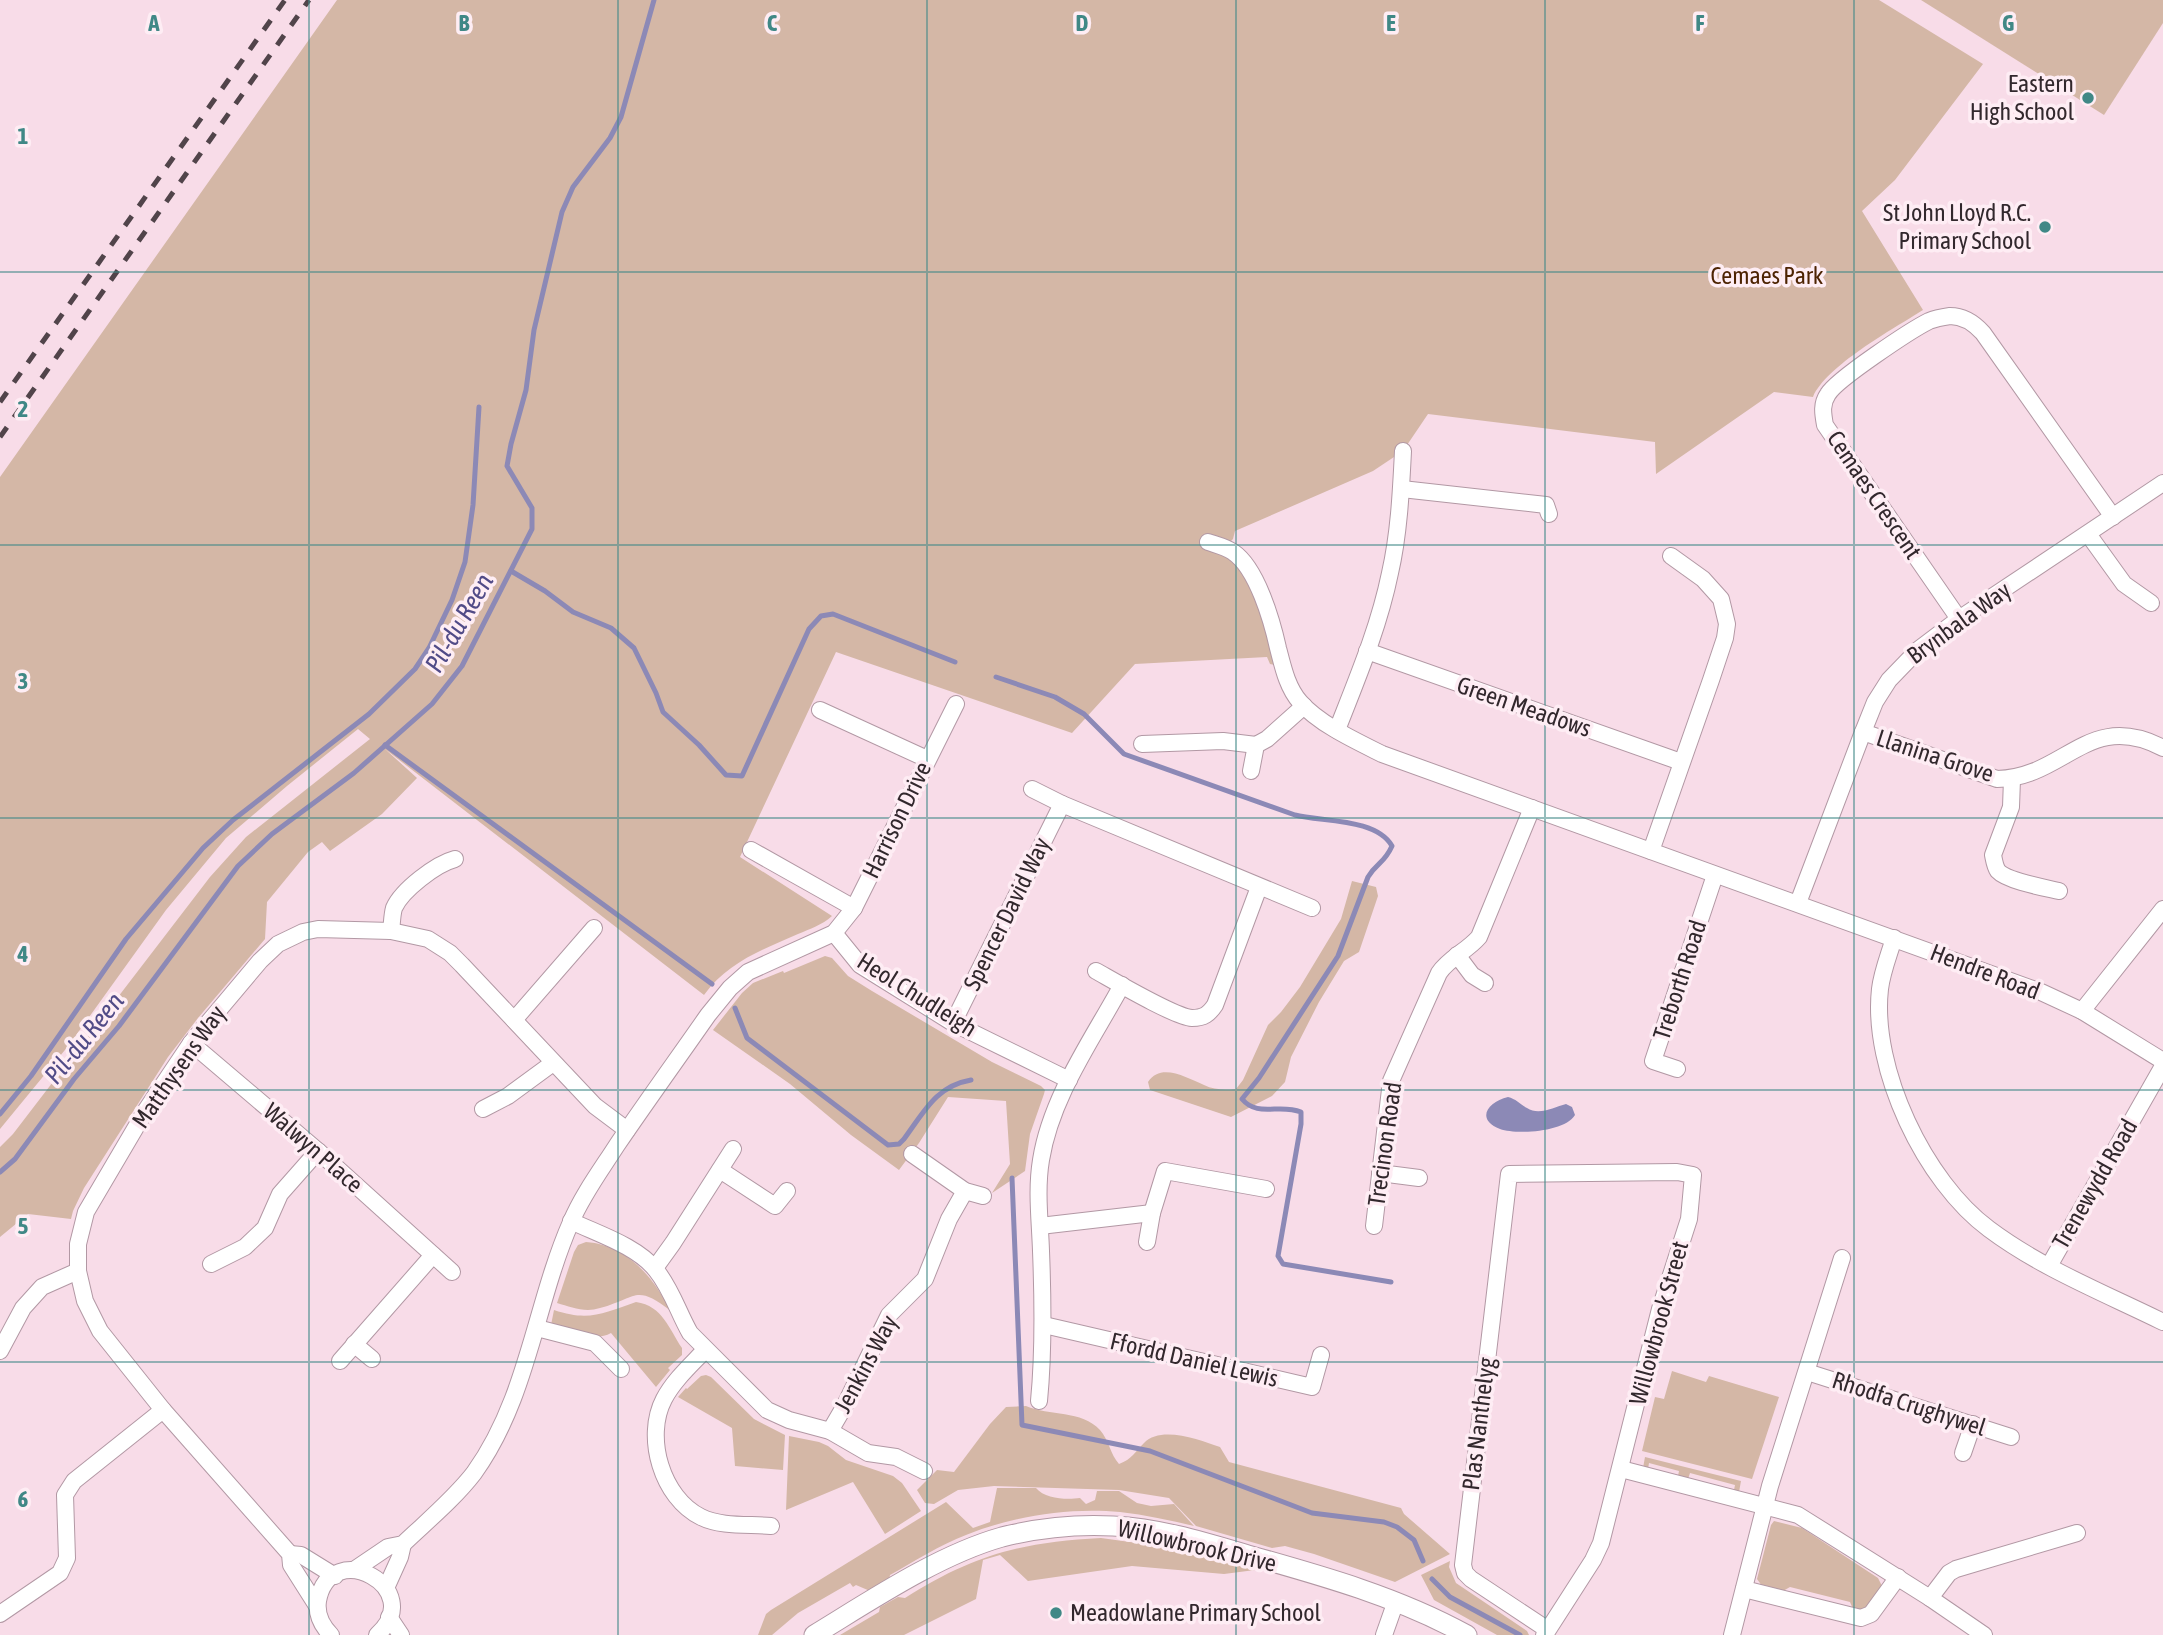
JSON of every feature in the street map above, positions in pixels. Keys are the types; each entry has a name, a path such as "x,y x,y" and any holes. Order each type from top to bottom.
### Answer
{"street":[{"name":"Cemaes Crescent","path":"1959,619 1825,425 1822,413 1827,394 1841,379 1929,321 1953,316 1975,324 2113,517"},
{"path":"1337,730 1367,652 1391,572 1402,489 1403,451"},
{"name":"Brynbala Way","path":"1798,903 1875,702 1889,680 1918,650 1959,619 2163,483"},
{"path":"1402,489 1546,505 1549,514"},
{"path":"2088,534 2123,584 2151,603"},
{"path":"1142,744 1223,741 1256,745 1267,739 1304,706 1290,687 1282,667 1270,620 1250,570 1234,552 1208,542"},
{"path":"1650,851 1711,680 1727,625 1721,599 1703,579 1671,556"},
{"name":"Green Meadows","path":"1367,652 1681,762"},
{"name":"Harrison Drive","path":"834,933 854,908 956,704"},
{"name":"Hendre Road","path":"1304,706 1337,730 1382,754 2041,992 2082,1011 2163,1060"},
{"path":"820,710 927,759"},
{"name":"Llanina Grove","path":"1863,732 1979,775 1997,779 2012,779 2043,768 2088,743 2116,734 2148,740 2163,748"},
{"path":"1251,771 1256,745"},
{"path":"2012,779 2011,807 1993,855 1994,863 1998,871 2007,877 2059,891"},
{"path":"1032,789 1312,908"},
{"name":"Spencer David Way","path":"953,1023 1062,804"},
{"name":"Trecinon Road","path":"1374,1226 1388,1097 1395,1068 1439,973 1445,964 1479,937 1532,808"},
{"path":"751,850 854,908"},
{"path":"391,931 394,908 402,898 425,874 443,862 455,859"},
{"name":"Treborth Road","path":"1677,1069 1653,1061 1715,875"},
{"path":"1096,971 1185,1017 1195,1018 1210,1013 1259,887"},
{"path":"2082,1011 2163,909"},
{"path":"514,1020 594,928"},
{"name":"Matthysens Way","path":"331,1635 325,1629 291,1566 290,1554 163,1410 100,1331 85,1301 78,1271 78,1244 86,1212 146,1110 191,1043 260,961 288,938 318,929 391,931 428,939 439,945 450,953 595,1106 627,1130"},
{"name":"Heol Chudleigh","path":"403,1544 473,1474 497,1435 537,1328 554,1266 571,1221 588,1189 708,1014 748,972 834,933 860,965 953,1023 1069,1080"},
{"path":"1895,938 1880,988 1879,1009 1888,1067 1913,1135 1929,1164 1956,1198 1986,1227 2018,1250 2163,1322"},
{"path":"1457,955 1472,975 1485,983"},
{"path":"1039,1401 1044,1325 1038,1193 1041,1159 1050,1126 1069,1080 1122,985"},
{"name":"Walwyn Place","path":"191,1043 318,1151 452,1272"},
{"path":"483,1109 508,1096 553,1063"},
{"name":"Trenewydd Road","path":"2049,1266 2163,1066"},
{"path":"655,1268 733,1149"},
{"path":"211,1264 246,1247 265,1227 280,1194 318,1151"},
{"path":"912,1154 965,1191 983,1196"},
{"name":"Willowbrook Street","path":"1509,1174 1677,1172 1693,1168 1689,1219 1660,1308 1601,1543 1593,1560 1546,1632"},
{"path":"720,1170 775,1206 787,1191"},
{"path":"1147,1242 1152,1213 1165,1171 1266,1189"},
{"path":"1380,1173 1419,1178"},
{"name":"Plas Nanthelyg","path":"1509,1174 1463,1564 1465,1573 1471,1579 1546,1632"},
{"name":"Jenkins Way","path":"830,1430 889,1315 925,1279 949,1219 965,1191"},
{"path":"1040,1226 1152,1213"},
{"name":"Jenkins Way","path":"571,1221 633,1251 655,1268 678,1304 683,1321 705,1350 766,1410 789,1420 830,1430 868,1453 897,1457 924,1471"},
{"path":"231,1255 240,1270"},
{"path":"340,1361 433,1255"},
{"name":"Rhodfa Crughywel","path":"1732,1635 1764,1506 1842,1258"},
{"path":"0,1351 23,1308 42,1287 78,1271"},
{"name":"Ffordd Daniel Lewis","path":"1044,1325 1312,1387 1321,1355"},
{"path":"537,1328 595,1343 621,1369"},
{"path":"354,1344 372,1359"},
{"path":"705,1350 674,1383 656,1422 656,1441 666,1480 675,1495 701,1517 715,1522 771,1526"},
{"name":"Rhodfa Crughywel","path":"1807,1372 2011,1437"},
{"path":"0,1614 60,1573 67,1558 65,1495 74,1481 163,1410"},
{"path":"1963,1453 1973,1424"},
{"path":"1621,1469 1798,1515 1898,1577 1984,1635"},
{"name":"Willowbrook Drive","path":"814,1635 957,1554 1001,1538 1073,1526 1131,1527 1200,1541 1396,1601 1467,1635"},
{"path":"1930,1598 1949,1573 1956,1569 2077,1533"},
{"path":"314,1635 320,1593 335,1576 354,1570 388,1548 403,1544 386,1588"},
{"name":"Matthysens Way","path":"290,1554 301,1555 335,1576"},
{"path":"354,1570 367,1572 378,1578 391,1600 387,1623 377,1635"},
{"path":"1744,1589 1861,1618 1871,1614 1898,1577"},
{"path":"1384,1635 1396,1601"},
{"path":"389,1617 401,1635"}],"green space":[{"name":"Cemaes Park","path":"337,0 1879,0 1983,64 1895,180 1862,211 1923,310 1846,361 1820,385 1813,397 1774,392 1656,474 1655,442 1428,414 1403,451 1373,471 1235,531 1229,543 1263,609 1275,665 1270,664 1267,657 1135,664 1072,733 836,652 740,857 832,916 746,958 724,974 704,995 385,749 417,778 382,814 330,851 322,842 308,852 267,902 265,939 168,1057 84,1188 71,1219 28,1214 0,1237 0,1147 13,1134 210,877 246,837 370,739 358,729 226,838 166,910 69,1045 0,1129 0,477"},
{"name":"Eastern High School","path":"1921,0 2163,0 2163,23 2104,115"},
{"path":"1352,881 1376,887 1378,896 1359,952 1344,961 1319,1002 1291,1057 1285,1082 1272,1096 1231,1117 1150,1090 1148,1082 1153,1076 1167,1072 1212,1088 1236,1089 1243,1080 1268,1025 1300,987 1341,919"},
{"path":"825,956 832,958 848,976 872,991 1045,1090 1030,1134 1025,1171 992,1193 1010,1164 1006,1101 948,1097 899,1170 851,1135 790,1084 713,1030 753,983"},
{"path":"586,1242 601,1244 626,1256 656,1286 671,1311 650,1297 642,1295 589,1310 557,1303 574,1252 578,1245"},
{"path":"636,1302 659,1313 682,1348 682,1355 668,1368 670,1370 656,1387 611,1333 589,1336 551,1325 554,1310 587,1316"},
{"path":"1672,1371 1706,1382 1709,1376 1779,1397 1752,1479 1642,1451 1655,1397 1664,1399"},
{"path":"706,1375 754,1419 785,1435 783,1470 735,1466 732,1428 678,1397 701,1376"},
{"path":"1026,1406 1075,1416 1093,1424 1103,1434 1119,1464 1130,1458 1151,1438 1160,1435 1181,1436 1220,1447 1229,1462 1401,1508 1404,1514 1450,1554 1395,1582 1314,1554 1285,1546 1272,1548 1196,1526 1169,1498 1119,1490 994,1486 958,1490 934,1504 925,1503 917,1490 937,1470 954,1472 1006,1407"},
{"path":"789,1436 819,1442 846,1460 893,1476 902,1483 921,1511 885,1534 853,1482 786,1510"},
{"path":"1645,1457 1741,1481 1739,1492 1734,1490 1735,1485 1690,1473 1688,1479 1678,1476 1679,1471 1649,1463 1648,1469 1643,1468"},
{"path":"997,1488 1036,1488 1050,1497 1080,1498 1086,1504 1095,1500 1097,1491 1119,1491 1137,1503 1151,1506 1174,1504 1194,1526 1139,1515 1101,1511 1062,1512 1022,1518 984,1528 937,1548 890,1575 889,1580 870,1591 856,1585 853,1587 850,1583 798,1613 772,1635 758,1635 766,1614 771,1610 946,1502 973,1528 990,1522"},
{"path":"1774,1521 1802,1528 1878,1578 1882,1586 1864,1610 1853,1609 1850,1602 1790,1587 1783,1591 1762,1586 1757,1579"},
{"path":"1101,1538 1166,1547 1255,1570 1224,1574 1132,1566 1028,1581 1000,1555 983,1560 976,1599 904,1635 840,1635 879,1612 880,1607 898,1597 905,1598 976,1561 1022,1547"},
{"path":"1450,1561 1449,1567 1456,1583 1529,1635 1497,1635 1434,1600 1421,1575"}],"shaded area":[{"path":"1508,1097 1536,1111 1566,1104 1572,1107 1575,1115 1570,1121 1540,1131 1517,1132 1500,1129 1488,1120 1487,1111 1501,1099"}],"waterway":[{"name":"Pil-du Reen","path":"0,1172 15,1159 74,1079 119,1026 238,866 272,834 354,773 432,704 462,666 532,529 532,508 507,466 526,390 534,330 562,212 573,187 610,138 621,117 654,0"},
{"path":"0,1114 31,1076 126,939 203,848 233,820 369,714 415,669 429,648 452,600 465,562 473,505 479,407"},
{"path":"511,571 573,612 611,628 634,648 663,712 699,745 726,775 742,776 809,629 821,616 833,614 955,662"},
{"path":"996,677 1055,697 1084,714 1124,754 1295,815 1374,830 1392,846 1368,877 1338,956 1259,1078 1242,1099 1255,1108 1301,1112 1278,1256 1283,1264 1391,1282"},
{"path":"385,745 712,984"},
{"path":"735,1008 747,1038 888,1145 899,1144 940,1094 959,1083 971,1080"},
{"path":"1012,1178 1022,1425 1150,1451 1312,1513 1384,1522 1397,1527 1414,1540 1423,1561"},
{"path":"1432,1579 1450,1597 1520,1635"}],"railway":[{"path":"0,402 285,0"},
{"path":"0,437 309,0"}],"place":[{"name":"Eastern High School","path":"2088,98"},
{"name":"St John Lloyd R.C. Primary School","path":"2045,227"},
{"name":"Meadowlane Primary School","path":"1056,1613"}]}
